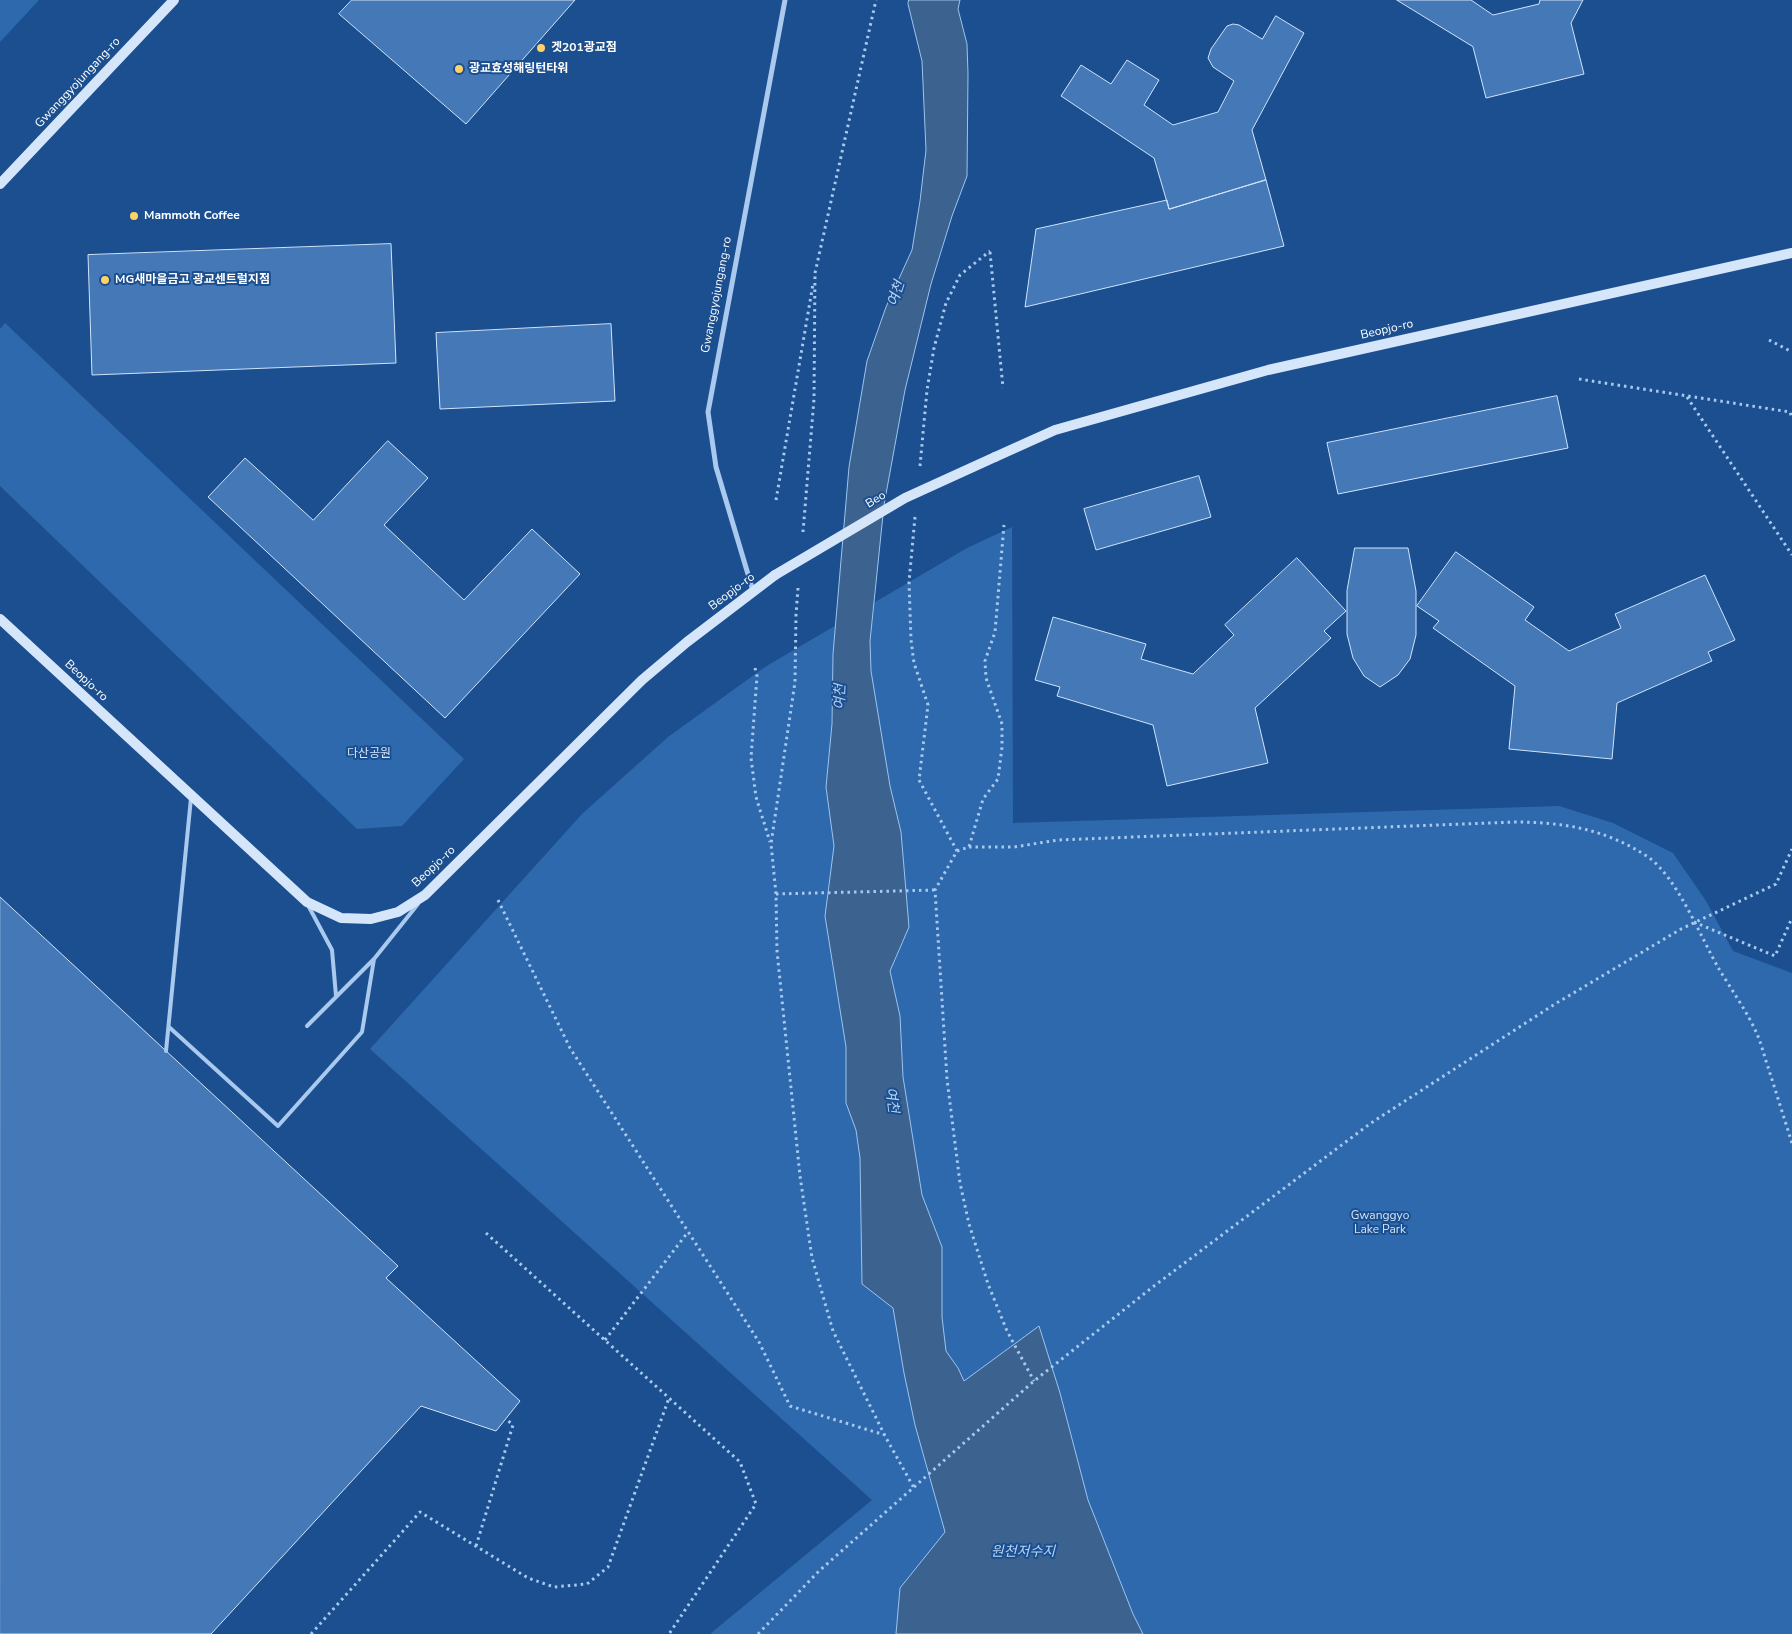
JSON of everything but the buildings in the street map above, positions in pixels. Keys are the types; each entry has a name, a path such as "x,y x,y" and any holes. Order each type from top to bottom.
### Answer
{"street":[{"name":"Gwanggyojungang-ro","path":"0,184 174,0"},
{"name":"Gwanggyojungang-ro","path":"753,591 716,467 708,412 785,0"},
{"name":"Beopjo-ro","path":"995,457 1055,430 1268,370 1792,253"},
{"name":"Beo","path":"775,575 905,498 995,457"},
{"name":"Beopjo-ro","path":"0,619 307,902 341,918 371,919 398,912 425,894 642,680 686,642 775,575"}],"lane":[{"path":"166,1051 192,796"},
{"path":"307,1026 374,959 425,894"},
{"path":"307,902 332,950 336,996"},
{"path":"169,1027 278,1126 362,1032 374,959"}],"path":[{"path":"776,500 815,272 876,0"},
{"path":"920,467 927,390 934,348 946,304 960,276 990,251 1002,388"},
{"path":"802,537 814,399 815,272"},
{"path":"1769,340 1792,352"},
{"path":"1579,379 1790,412 1792,418"},
{"path":"1686,397 1792,555"},
{"path":"916,515 910,582 911,640 914,663 928,705 919,780 957,851"},
{"path":"969,847 983,799 998,779 1002,747 1002,724 986,678 985,660 995,632 1004,525"},
{"path":"771,844 795,682 798,586"},
{"path":"755,668 757,676 751,758 756,797 771,844 776,894 779,970 800,1176 812,1258 833,1331 885,1436 914,1488"},
{"path":"1034,1381 1007,1331 988,1284 969,1224 960,1183 947,1079 934,890 957,851 969,847 1014,847 1078,839 1544,822 1575,826 1603,834 1627,844 1650,858 1680,897 1757,1034 1792,1143"},
{"path":"758,1634 819,1571 1034,1381 1154,1286 1371,1123 1555,1004 1681,929 1776,884 1792,849"},
{"path":"776,894 934,890"},
{"path":"498,900 570,1048 759,1342 790,1406 885,1436"},
{"path":"1694,922 1775,956 1792,918"},
{"path":"605,1340 688,1232"},
{"path":"486,1233 740,1462 756,1504 668,1634"},
{"path":"311,1634 420,1512 528,1578 554,1587 587,1584 608,1567 668,1398"},
{"path":"476,1546 513,1425 506,1418"}],"green space":[{"path":"0,0 39,0 0,42"},
{"name":"다산공원","path":"5,323 464,759 402,826 357,829 0,486 0,329"},
{"name":"Gwanggyo Lake Park","path":"1012,527 1013,823 1559,806 1613,823 1673,853 1706,901 1733,951 1792,973 1792,1634 710,1634 872,1500 370,1049 582,814 668,737 765,667 967,548"}],"water":[{"path":"909,0 960,0 958,9 967,44 968,74 967,176 952,216 931,284 905,390 884,505 870,641 871,671 890,786 901,832 909,927 890,971 900,1016 903,1077 922,1195 942,1247 942,1317 946,1351 958,1368 964,1381 1039,1326 1060,1393 1088,1500 1133,1614 1143,1634 896,1634 900,1588 945,1532 915,1425 893,1308 862,1284 860,1158 856,1130 846,1103 846,1047 825,916 834,846 826,787 832,724 833,654 849,467 867,361 886,307 912,250 926,150 922,61 908,4"}],"place":[{"name":"겟201광교점","path":"541,48"},
{"name":"광교효성해링턴타워","path":"459,69"},
{"name":"Mammoth Coffee","path":"134,216"},
{"name":"MG새마을금고 광교센트럴지점","path":"105,280"}],"water label":[{"name":"여천","path":"897,294"},
{"name":"여천","path":"841,697"},
{"name":"여천","path":"891,1100"},
{"name":"원천저수지","path":"1023,1553"}]}
